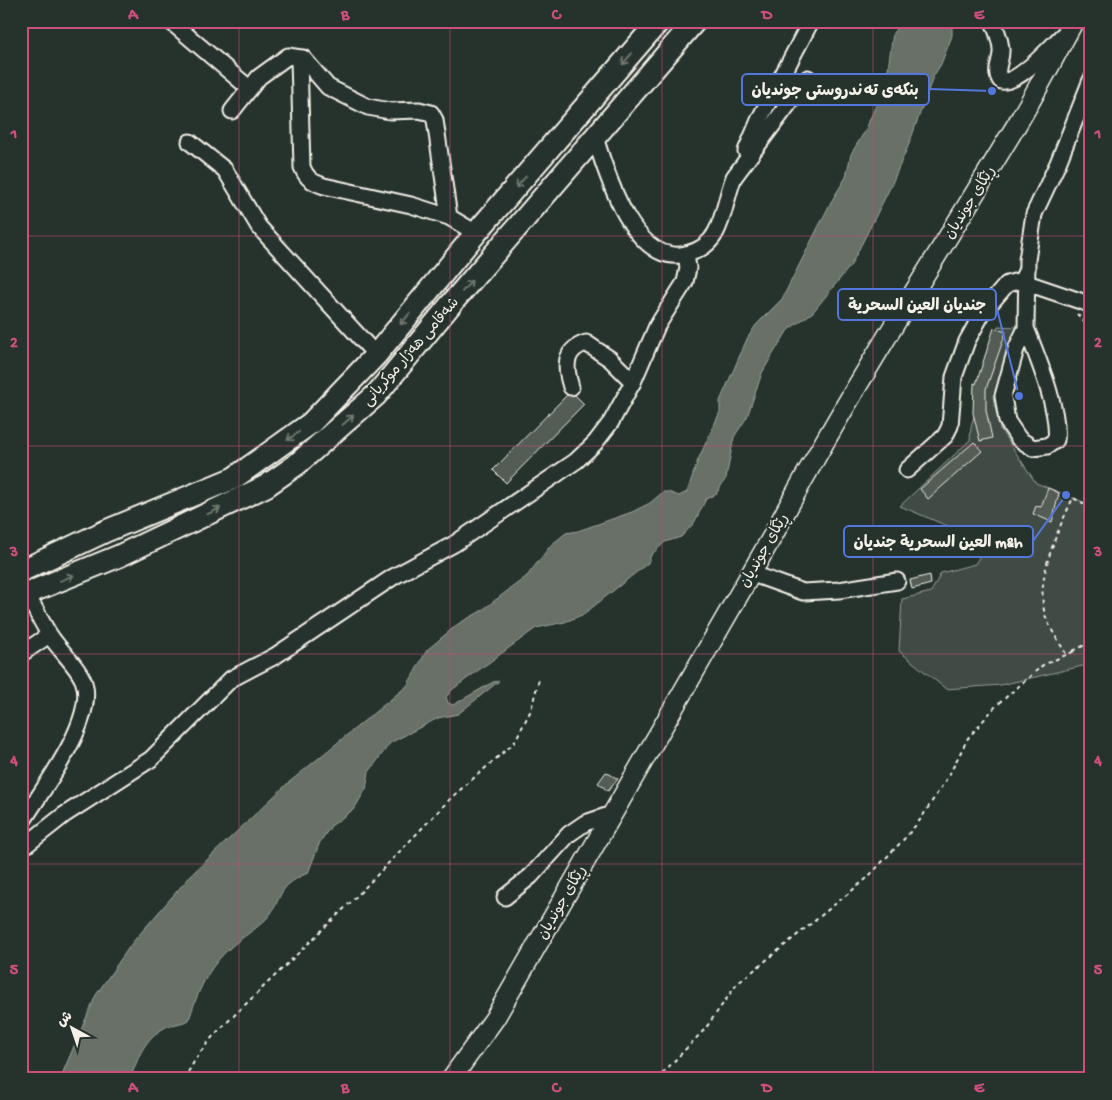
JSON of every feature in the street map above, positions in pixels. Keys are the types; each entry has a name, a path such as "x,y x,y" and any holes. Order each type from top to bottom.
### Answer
{"highway":[{"name":"شەقامی ھەژار موکریانی","path":"21,571 106,532 234,478 312,423 376,355 476,233 658,21"},
{"name":"شەقامی ھەژار موکریانی","path":"24,595 119,556 266,486 296,465 376,395 451,304 695,21"}],"main road":[{"name":"ڕێگای جوندیان","path":"451,1079 494,1018 812,462 908,299 1012,133 1074,21"}],"street":[{"path":"170,21 249,88"},
{"path":"595,137 608,179 627,217 641,235 657,250 668,255 696,252 708,243 717,232 726,194 760,118 811,21"},
{"path":"993,21 1001,51 997,76 1001,81 1008,82 1020,75 1065,33 1074,21"},
{"path":"232,111 249,88 288,56 304,58 328,87 368,107 390,111 419,110 430,113 435,120 449,217"},
{"path":"301,58 299,59 299,105 302,166 306,176 313,182 324,186 411,205 449,217 476,233"},
{"path":"734,177 808,78"},
{"path":"1026,328 1016,349 1003,396 1007,421 1019,439 1033,448 1047,446 1056,440 1058,426 1035,350 1026,328 1027,276 1034,214 1058,163 1091,80"},
{"path":"190,142 225,170 260,227 376,355"},
{"path":"21,842 26,845 64,816 152,759 231,679 275,656 393,577 454,544 576,461 596,443 611,422 633,382 657,326 685,282 688,268 686,254"},
{"path":"1027,276 1089,304"},
{"path":"907,470 945,436 950,426 954,377 967,341 983,312 1007,284 1022,280 1027,276"},
{"path":"571,388 566,371 567,358 578,346 586,343 610,359 633,382"},
{"path":"750,573 803,592 839,590 897,581"},
{"path":"21,824 71,745 84,710 86,689 82,678 49,635 24,595"},
{"path":"21,654 49,635"},
{"path":"505,897 531,876 569,834 585,823 612,814"},
{"path":"442,1079 494,1018"}],"path":[{"path":"1073,312 1080,316 1091,328"},
{"path":"1067,654 1046,619 1042,594 1056,535 1073,498 1091,507"},
{"path":"657,1079 705,1029 737,984 866,879 906,838 949,775 968,738 996,706 1043,665 1091,642"},
{"path":"1067,654 1075,651"},
{"path":"184,1079 198,1055 214,1035 354,899 452,797 514,742 532,710 539,679"}],"shaded area":[{"path":"902,21 952,21 952,36 941,64 933,77 909,144 890,188 851,265 813,312 788,330 762,373 747,417 734,437 726,478 716,494 706,499 694,523 681,537 665,542 651,555 648,563 584,614 565,622 536,628 453,689 446,697 448,703 453,705 493,682 499,681 458,714 438,718 390,743 369,772 366,789 354,809 331,826 320,842 308,873 295,879 287,886 267,918 235,943 216,963 204,981 189,1020 166,1027 152,1037 139,1056 130,1079 60,1079 96,995 132,943 191,875 287,784 407,686 427,650 458,624 481,611 527,576 551,545 566,533 578,531 632,512 650,503 663,492 679,496 687,492 698,460 720,412 720,401 747,339 756,325 782,299 831,202 846,177 851,154 865,131 888,69 893,33"},
{"path":"998,326 1018,327 993,397 1000,429 1036,483 1091,505 1091,664 1001,685 946,689 899,651 902,599 931,592 941,573 975,564 988,543 900,506 970,440 971,427"}],"building":[{"path":"994,328 1006,332 986,389 986,410 992,438 980,441 973,413 974,383 976,384"},
{"path":"567,395 575,395 584,404 506,483 493,470"},
{"path":"974,442 982,451 928,499 920,489"},
{"path":"1048,488 1059,493 1052,522 1033,514 1036,506 1041,507"},
{"path":"930,575 931,584 912,589 910,580"},
{"path":"606,772 618,779 608,791 598,783"}],"place":[{"name":"بنکەی تەندروستی جوندیان","path":"992,91"},
{"name":"جنديان العين السحرية","path":"1019,396"},
{"name":"العين السحرية جنديان m&h","path":"1066,495"}]}
